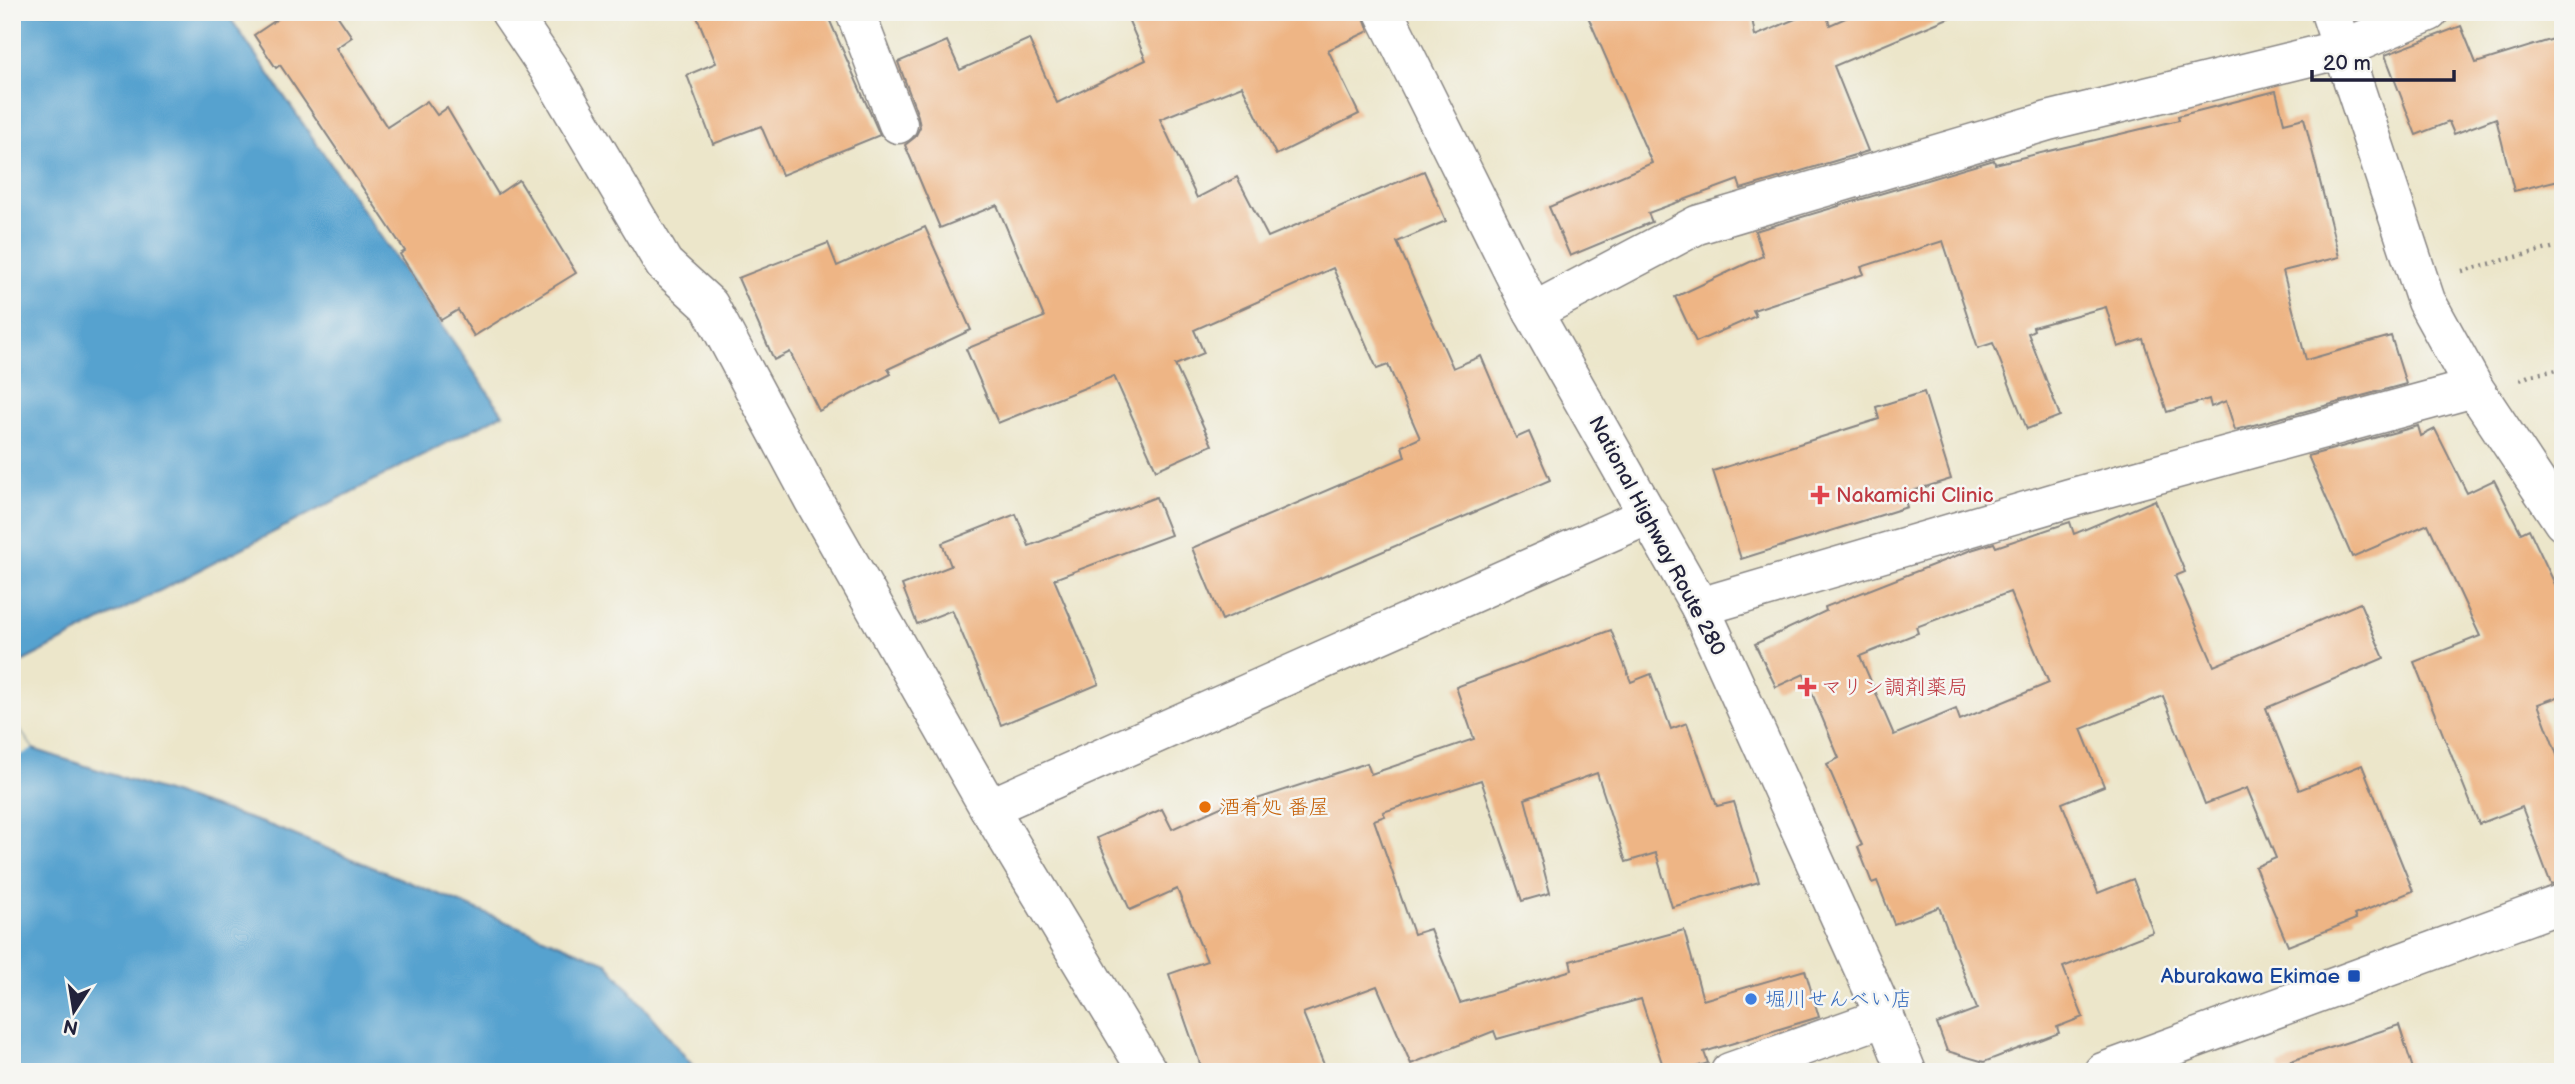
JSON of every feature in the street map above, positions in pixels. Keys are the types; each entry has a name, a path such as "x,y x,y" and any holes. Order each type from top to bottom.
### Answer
{"main road":[{"path":"510,12 548,68 656,251 709,305 813,499 989,808 1148,1072"},
{"path":"855,12 898,124"},
{"name":"National Highway Route 280","path":"1384,12 1533,312 1700,607 1885,1017 1907,1072"},
{"path":"2330,12 2426,301 2474,388 2563,522"},
{"path":"1533,312 1698,225 2048,121 2342,49 2429,12"},
{"path":"1700,607 2070,498 2474,388"},
{"path":"989,808 1649,515"},
{"path":"2103,1072 2563,903"},
{"path":"1730,1072 1885,1017"}],"path":[{"path":"2420,282 2563,245"}],"water":[{"path":"12,12 226,12 503,414 12,667"},
{"path":"12,719 33,749 272,826 607,963 698,1072 12,1072"}],"pier":[{"path":"12,719 33,749 12,759"}],"building":[{"path":"288,12 335,12 352,37 336,48 387,127 427,101 437,115 447,108 498,194 519,180 576,273 474,336 458,310 441,320 400,254 405,251 280,65 276,68 254,35"},
{"path":"695,12 826,12 880,135 782,175 761,126 713,144 687,75 716,63"},
{"path":"1125,12 1362,12 1369,31 1328,50 1359,114 1276,155 1242,86 1160,119 1197,198 1237,177 1268,237 1424,171 1446,221 1397,242 1453,368 1481,356 1516,438 1529,432 1550,480 1222,620 1192,548 1405,457 1402,446 1420,438 1388,365 1377,369 1333,268 1194,330 1204,353 1175,365 1212,445 1156,470 1114,376 998,423 966,349 1044,317 997,205 940,228 905,145 915,137 920,127 898,62 947,41 960,70 1029,39 1057,103 1146,60"},
{"path":"1586,12 1751,12 1755,36 1812,12 1825,12 1830,25 1859,12 1960,13 1834,66 1868,151 1741,189 1738,180 1648,213 1652,222 1570,256 1549,207 1652,163"},
{"path":"2461,26 2476,63 2563,36 2563,179 2514,191 2496,118 2454,134 2449,122 2416,135 2385,55"},
{"path":"2276,91 2284,123 2304,118 2339,257 2283,271 2306,360 2391,336 2406,384 2235,430 2226,401 2211,407 2209,399 2167,412 2143,339 2118,347 2106,307 2033,327 2034,330 2028,333 2060,416 2027,429 1993,343 1978,348 1943,241 1861,267 1864,274 1753,310 1756,316 1696,342 1675,297 1763,256 1755,231 1994,160 1995,164 2179,120 2178,116"},
{"path":"925,227 971,330 888,369 891,374 819,411 790,352 774,360 738,278 828,243 837,266"},
{"path":"1924,392 1951,479 1903,494 1907,507 1741,559 1713,471 1879,419 1876,407"},
{"path":"2418,426 2421,436 2435,429 2467,493 2494,480 2521,533 2529,529 2563,601 2563,695 2538,704 2563,771 2563,882 2551,884 2522,807 2479,824 2414,662 2480,636 2428,524 2352,557 2308,456"},
{"path":"1156,497 1171,535 1054,579 1099,684 1001,725 952,610 917,624 902,585 951,566 942,543 1016,514 1029,546"},
{"path":"2155,500 2185,572 2175,576 2214,666 2360,603 2384,658 2266,708 2299,790 2362,765 2413,891 2354,915 2356,919 2288,946 2255,867 2276,858 2247,788 2205,804 2163,696 2081,729 2104,786 2062,803 2098,893 2133,879 2153,932 2063,967 2083,1017 2057,1027 2059,1033 1984,1062 1947,1051 1937,1024 1977,1009 1939,907 1894,924 1877,881 1872,883 1858,847 1862,845 1827,764 1839,758 1804,674 1776,687 1755,644 1826,611 1825,607 1971,550 1994,543 1996,547 2070,522 2074,534","holes":["2010,592 2049,683 1960,720 1956,709 1894,735 1860,656 1918,633 1916,627"]},
{"path":"1611,630 1631,682 1651,674 1671,729 1687,723 1717,806 1734,802 1759,882 1672,907 1656,853 1626,862 1597,773 1525,799 1550,893 1522,901 1481,780 1383,812 1385,816 1374,820 1414,934 1430,929 1460,1003 1572,970 1570,961 1684,930 1703,1000 1805,970 1819,1017 1704,1052 1708,1063 1680,1072 1665,1072 1641,999 1497,1039 1494,1031 1411,1064 1377,986 1303,1013 1327,1072 1203,1072 1169,974 1207,961 1177,889 1130,910 1097,838 1162,809 1172,829 1234,801 1236,806 1367,763 1371,774 1474,739 1456,687"},
{"path":"2399,1025 2414,1072 2280,1072 2279,1065"}],"place":[{"name":"Nakamichi Clinic","path":"1820,495"},
{"name":"マリン調剤薬局","path":"1807,687"},
{"name":"酒肴処 番屋","path":"1205,807"},
{"name":"Aburakawa Ekimae","path":"2354,976"},
{"name":"堀川せんべい店","path":"1751,999"}]}
